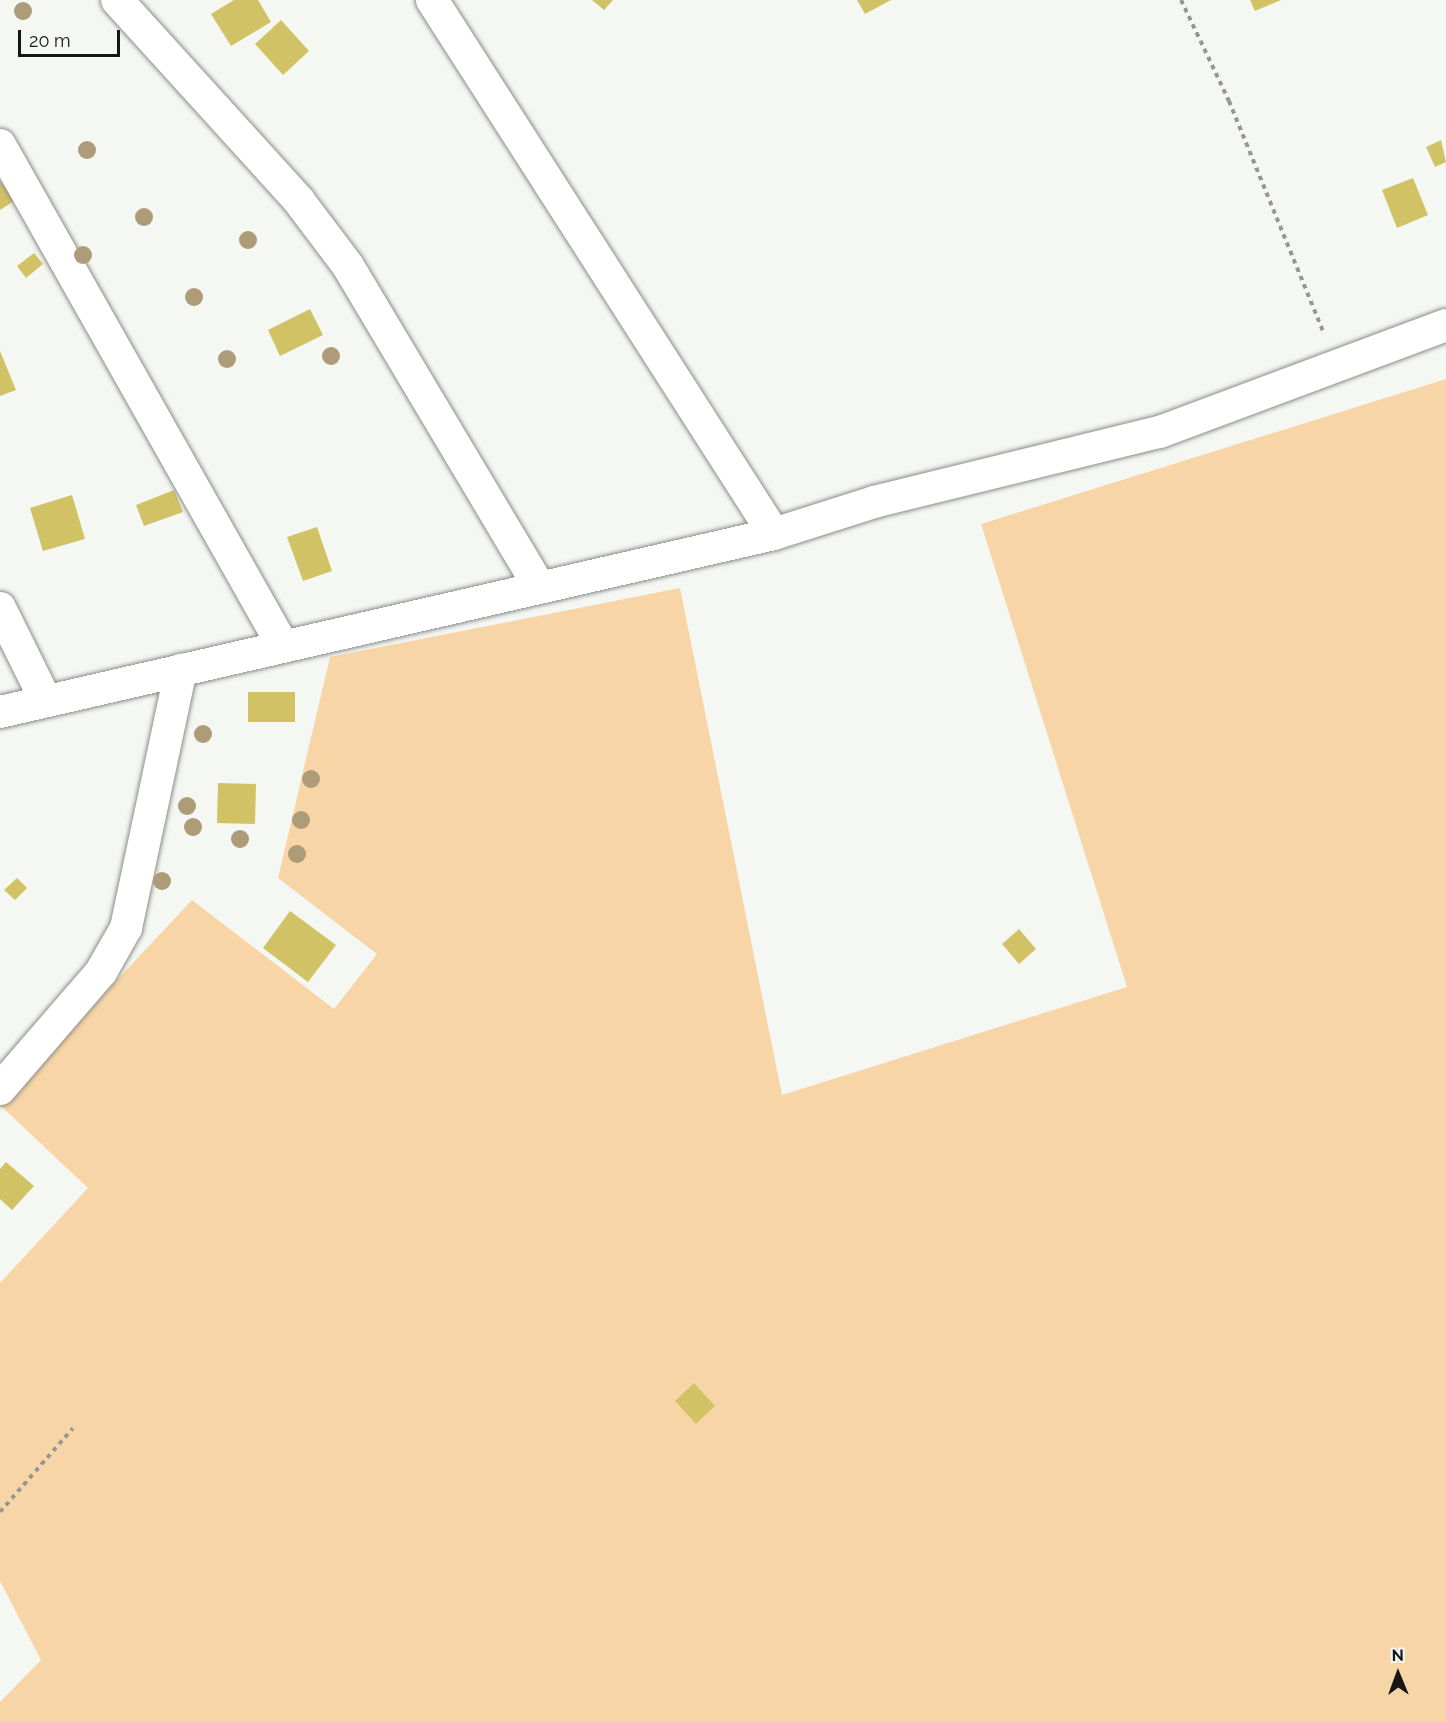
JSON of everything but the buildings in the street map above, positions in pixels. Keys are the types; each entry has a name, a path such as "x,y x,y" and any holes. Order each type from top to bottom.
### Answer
{"street":[{"path":"117,0 299,201 348,266 539,587"},
{"path":"432,0 774,534"},
{"path":"0,145 283,646"},
{"path":"0,712 774,534 874,502 1160,432 1446,325"},
{"path":"0,608 46,701"},
{"path":"0,1089 100,972 118,946 126,928 181,670"}],"path":[{"path":"1180,0 1229,101 1337,366"},
{"path":"0,1512 73,1428"}],"shaded area":[{"path":"1446,379 1446,1722 0,1722 0,1702 41,1660 0,1581 0,1283 88,1188 0,1105 192,900 334,1009 377,954 278,878 330,657 680,588 782,1095 1127,987 981,524"}]}
